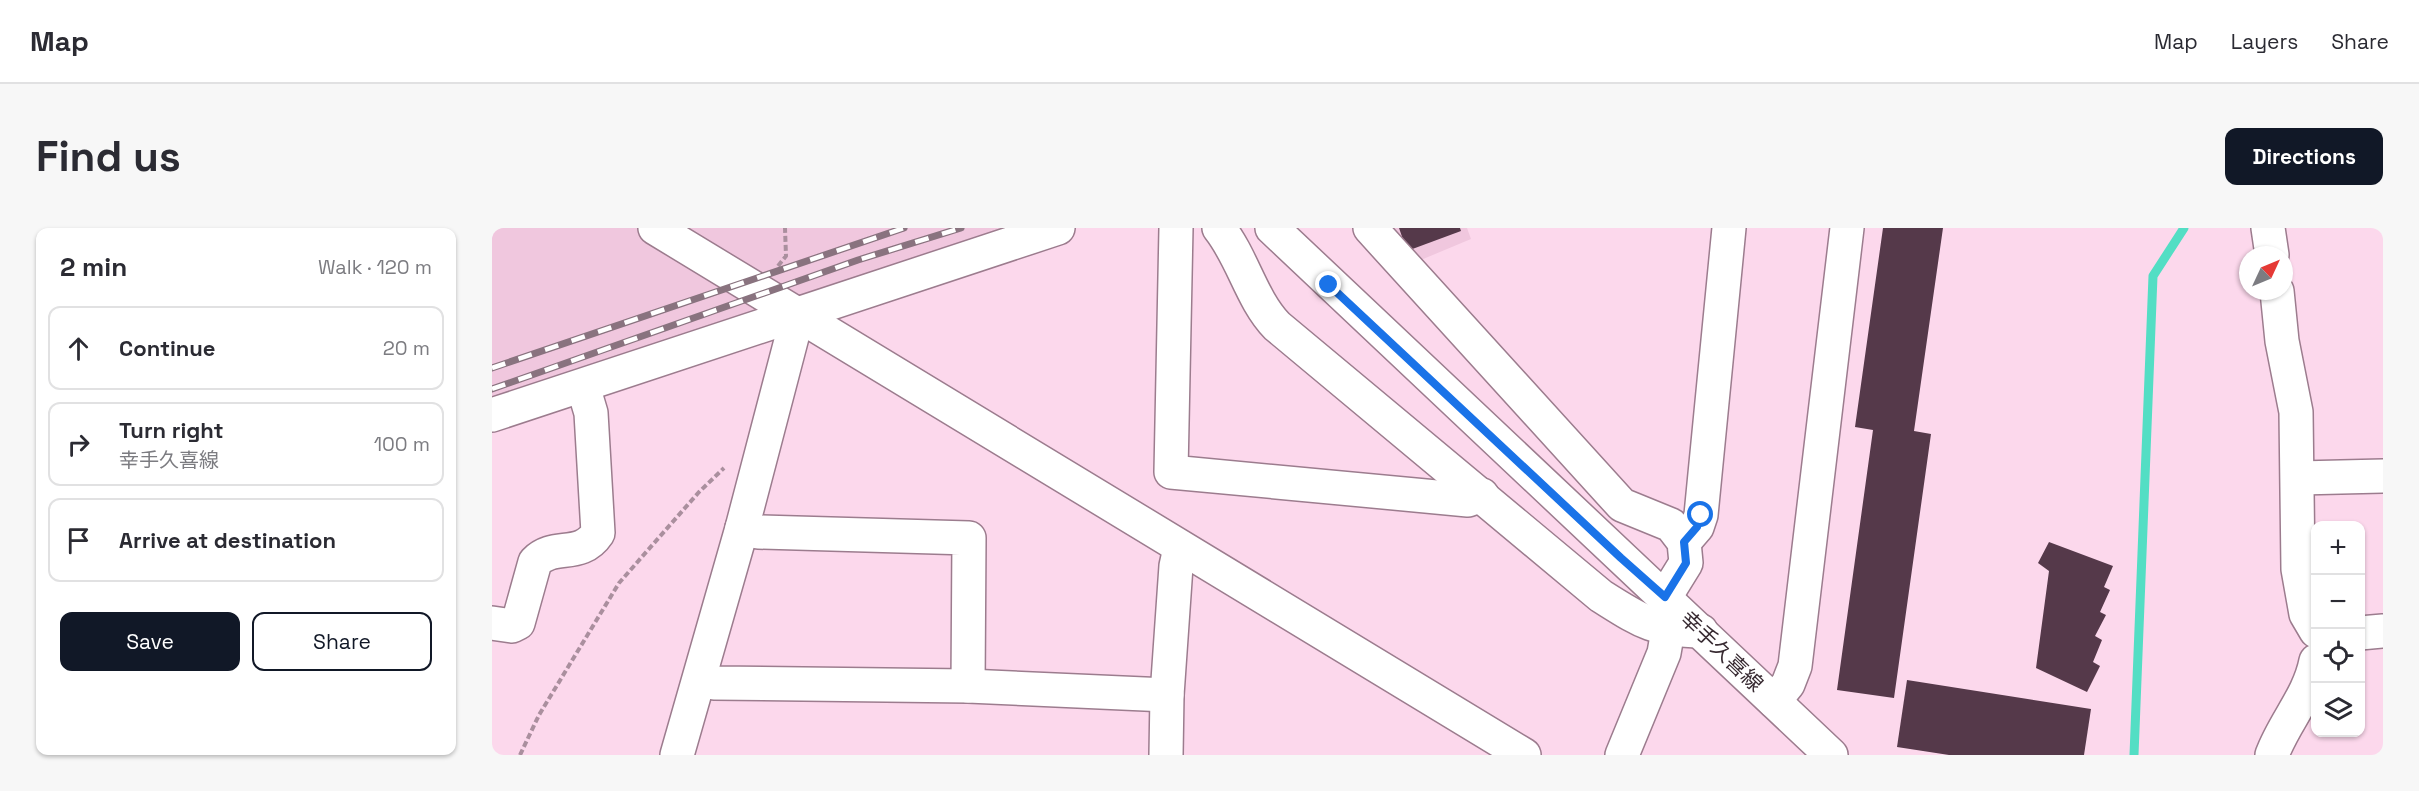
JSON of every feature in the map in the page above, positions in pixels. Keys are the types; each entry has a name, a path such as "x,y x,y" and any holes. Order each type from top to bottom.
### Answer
{"street":[{"path":"655,228 1524,755"},
{"path":"492,415 1058,228"},
{"path":"1176,228 1171,472 1468,500 1482,495"},
{"path":"1219,228 1232,245 1266,315 1277,326 1601,596 1651,625 1668,630 1701,630"},
{"name":"幸手久喜線","path":"1272,228 1329,285 1701,630 1832,755"},
{"path":"1370,228 1622,505 1671,525 1684,542 1686,563 1665,597"},
{"path":"1684,542 1697,527 1701,515 1729,228"},
{"path":"1774,701 1788,684 1795,666 1847,228"},
{"path":"2268,228 2271,246"},
{"path":"2278,300 2282,341 2296,412 2299,478 2298,568 2306,614 2315,629"},
{"path":"677,755 742,528 798,314"},
{"path":"492,623 512,626 518,624 535,562 541,557 584,548 598,533 591,413 583,386"},
{"path":"2299,478 2383,476"},
{"path":"742,528 758,532 969,538 968,686"},
{"path":"1166,755 1167,695 1176,566 1180,548"},
{"path":"1622,755 1664,653 1668,630"},
{"path":"2365,633 2383,631"},
{"path":"700,679 714,683 968,686 1167,695"},
{"path":"2272,755 2311,681"}],"path":[{"path":"520,755 539,715 619,583 699,492 734,460 746,453 762,452"}],"shaded area":[{"path":"492,228 1011,228 761,310 492,406"},
{"path":"1384,228 1467,228 1471,239 1416,262"}],"building":[{"path":"1399,228 1460,228 1461,231 1407,251"},
{"path":"1883,228 1943,228 1914,431 1931,434 1894,698 1837,690 1873,430 1855,427"},
{"path":"2049,542 2113,566 2104,587 2110,590 2100,612 2106,615 2095,636 2102,640 2093,662 2100,666 2087,692 2036,668 2049,571 2038,563"},
{"path":"1907,680 2091,709 2084,755 1949,755 1897,747"}],"waterway":[{"path":"2134,755 2153,276 2184,228"}],"railway":[{"path":"492,368 904,228"},
{"path":"492,389 858,260 961,228"}],"route":[{"path":"1329,285 1665,597 1686,563 1684,542 1697,527 1701,515"}]}
